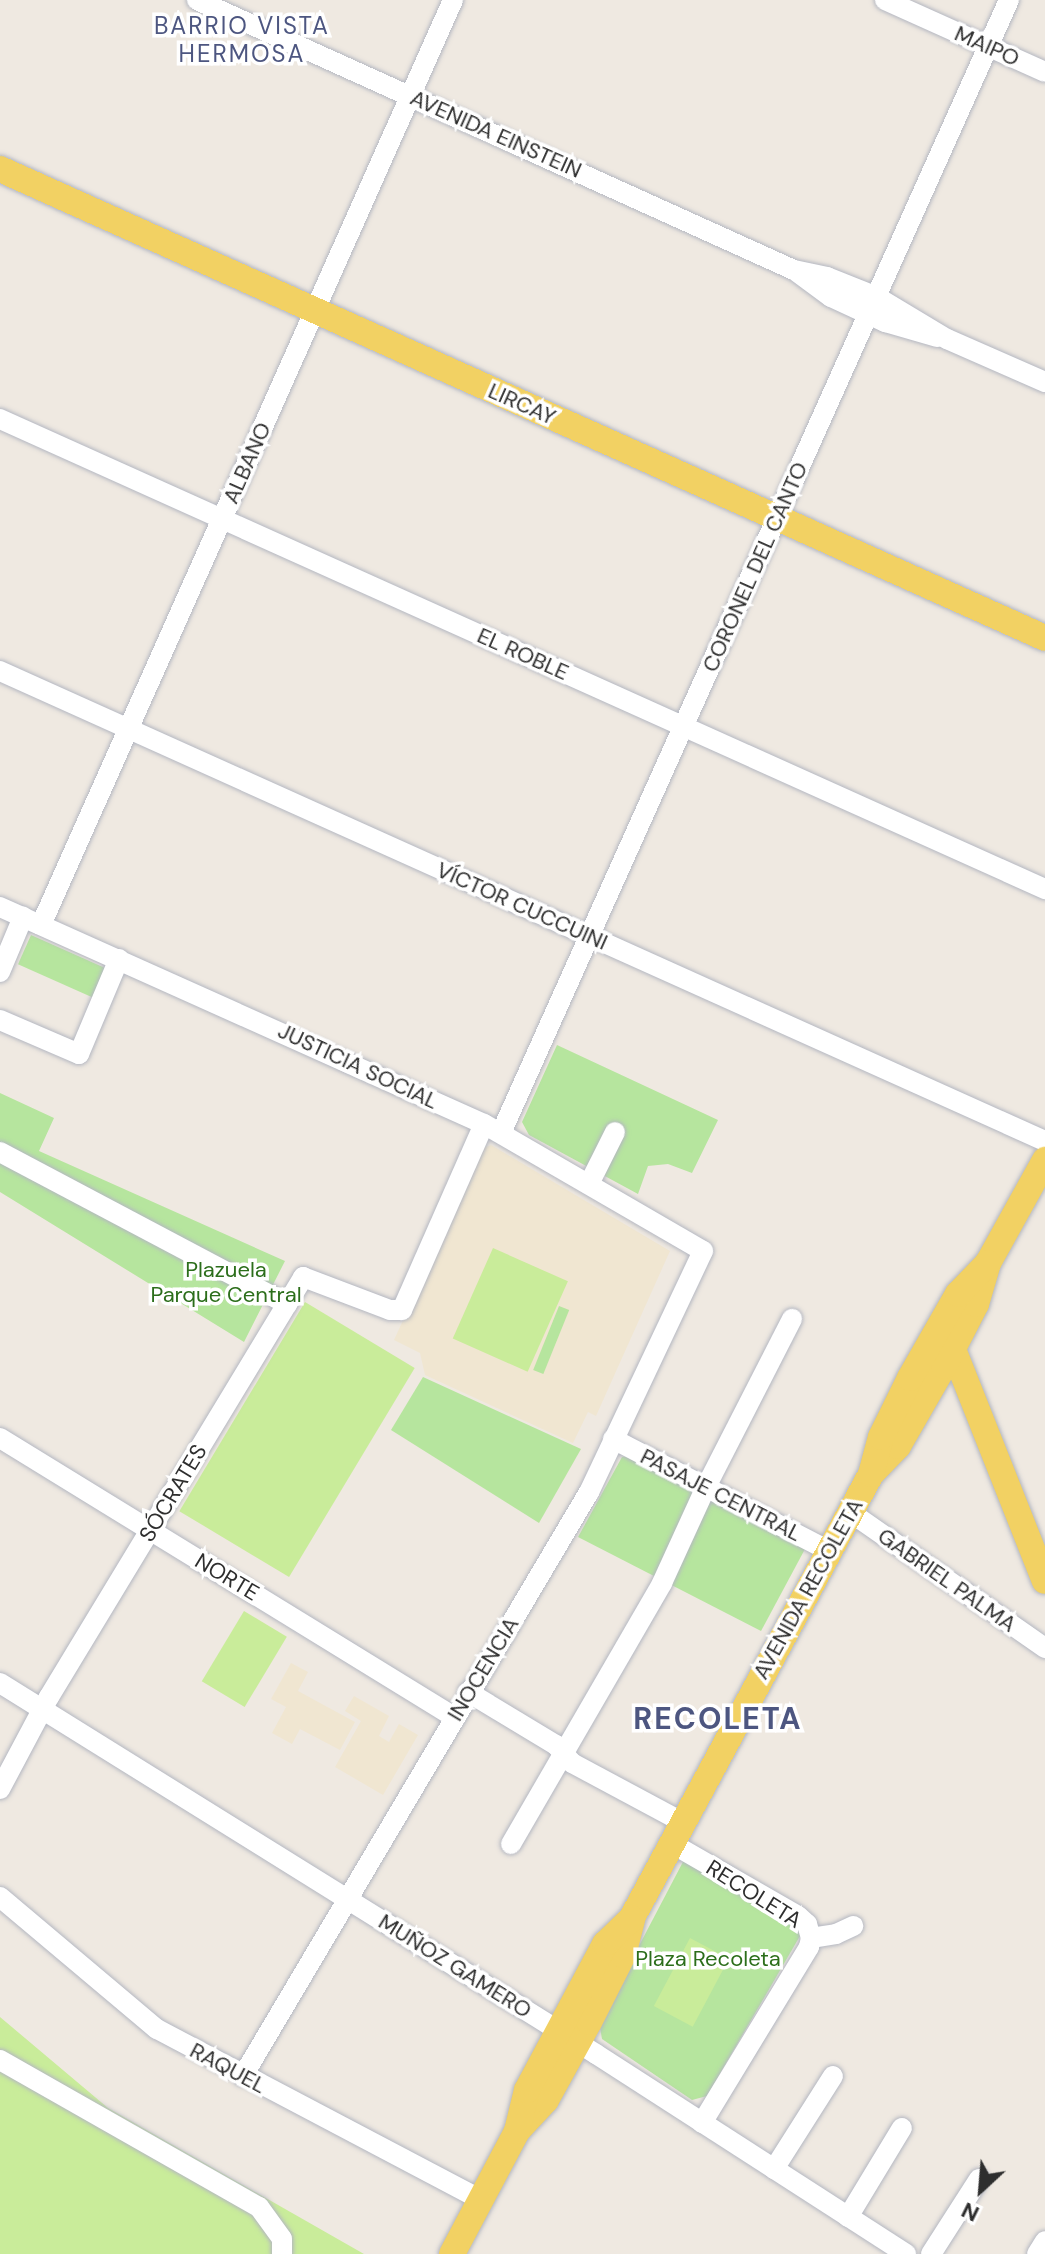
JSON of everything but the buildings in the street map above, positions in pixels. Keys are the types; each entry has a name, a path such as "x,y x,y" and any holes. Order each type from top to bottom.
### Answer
{"main road":[{"name":"LIRCAY","path":"0,169 1045,638"},
{"name":"AVENIDA RECOLETA","path":"871,1474 898,1446 953,1351 976,1304 988,1263 1045,1160"},
{"name":"AVENIDA RECOLETA","path":"452,2254 517,2131 527,2090 568,2037 605,1944 633,1916 871,1474 881,1437 942,1321 958,1294 988,1263"},
{"path":"942,1321 1045,1581"}],"street":[{"name":"AVENIDA EINSTEIN","path":"197,0 794,270 831,297 873,306 905,330 947,339 1045,382"},
{"name":"ALBANO","path":"0,972 32,921 128,729 453,0"},
{"name":"MAIPO","path":"885,0 1045,72"},
{"name":"CORONEL DEL CANTO","path":"303,1277 390,1310 402,1310 590,937 1009,0"},
{"name":"EL ROBLE","path":"0,419 1045,889"},
{"name":"VÍCTOR CUCCUINI","path":"0,671 1045,1141"},
{"name":"JUSTICIA SOCIAL","path":"0,907 493,1129 703,1251"},
{"path":"0,1020 79,1054 119,959"},
{"path":"589,1184 615,1132"},
{"path":"0,1152 287,1304"},
{"name":"INOCENCIA","path":"243,2076 468,1692 580,1508 703,1251"},
{"name":"SÓCRATES","path":"0,1789 42,1709 303,1277"},
{"path":"511,1844 662,1583 706,1487 792,1319"},
{"name":"NORTE","path":"0,1438 454,1717"},
{"name":"PASAJE CENTRAL","path":"613,1439 829,1551"},
{"name":"GABRIEL PALMA","path":"850,1512 1045,1648"},
{"name":"MUÑOZ GAMERO","path":"0,1683 568,2037 900,2252"},
{"path":"468,1692 556,1745 572,1763 677,1832"},
{"name":"RECOLETA","path":"677,1832 798,1916 807,1924 811,1938 809,1947 702,2123"},
{"name":"RAQUEL","path":"0,1897 146,2021 243,2076 481,2200"},
{"path":"811,1938 836,1934 853,1926"},
{"path":"0,2060 259,2207 282,2239 282,2254"},
{"path":"774,2169 833,2076"},
{"path":"848,2217 902,2128"},
{"path":"931,2254 979,2179"},
{"path":"1037,2254 1045,2241"}],"shaded area":[{"path":"491,1145 670,1251 596,1416 588,1412 573,1443 425,1375 420,1353 394,1340 481,1149"},
{"path":"291,1663 308,1672 298,1691 355,1722 340,1750 300,1729 292,1744 272,1733 286,1707 271,1699"},
{"path":"354,1696 389,1716 379,1736 389,1742 399,1724 418,1735 383,1795 335,1767 361,1721 345,1711"}],"green space":[{"path":"31,935 107,969 94,998 18,964"},
{"path":"557,1045 718,1120 692,1173 668,1164 648,1166 638,1194 529,1135 522,1122"},
{"name":"Plazuela Parque Central","path":"0,1093 54,1118 39,1151 285,1261 244,1342 0,1192"},
{"path":"493,1248 568,1281 528,1372 453,1338"},
{"path":"305,1302 415,1368 289,1577 179,1511"},
{"path":"559,1306 569,1310 543,1374 533,1370"},
{"path":"423,1377 581,1449 539,1523 391,1430"},
{"path":"628,1456 805,1549 761,1631 578,1537 622,1457"},
{"path":"244,1611 287,1637 245,1707 202,1681"},
{"name":"Plaza Recoleta","path":"685,1858 795,1924 800,1936 707,2096 692,2100 602,2039 599,2022"},
{"path":"690,1938 729,1959 693,2027 654,2006"},
{"path":"0,2017 108,2108 364,2254 0,2254"}],"district":[{"name":"BARRIO VISTA HERMOSA","path":"242,40"},
{"name":"RECOLETA","path":"718,1719"}]}
